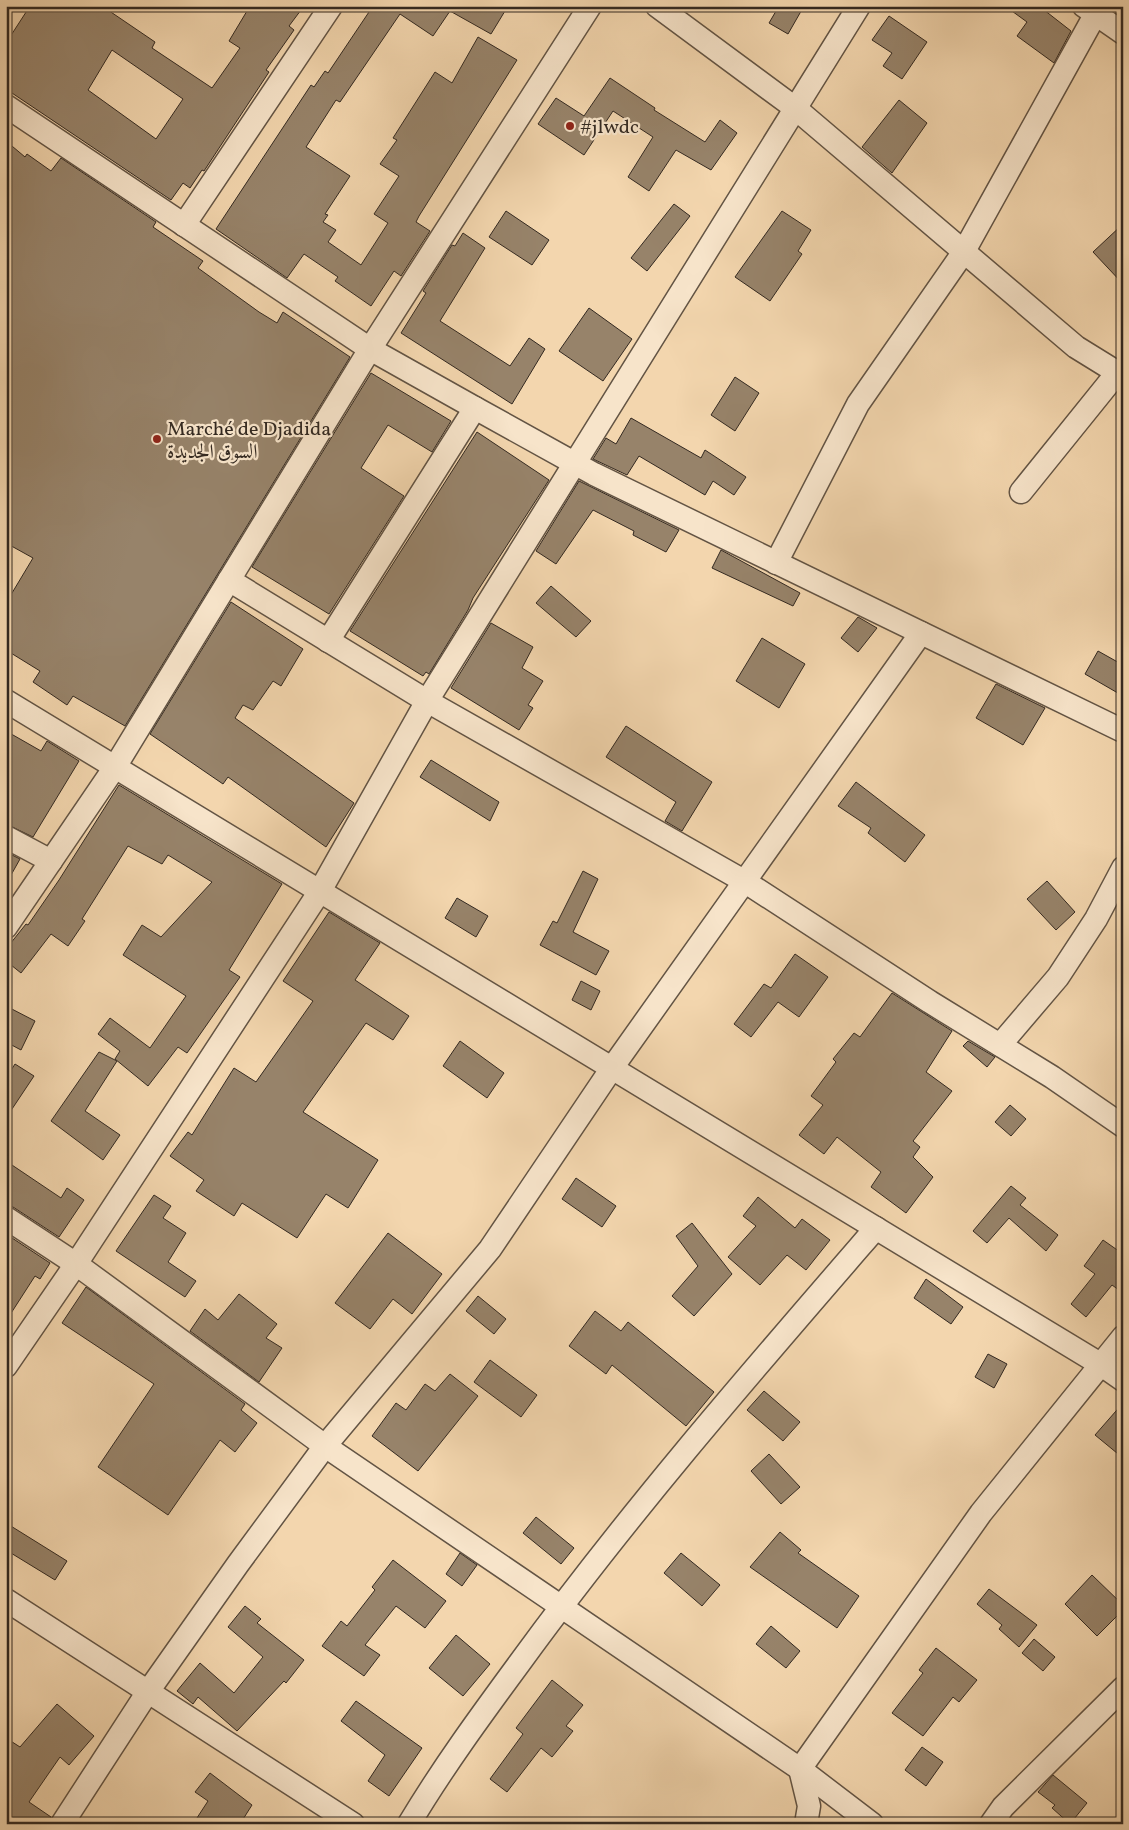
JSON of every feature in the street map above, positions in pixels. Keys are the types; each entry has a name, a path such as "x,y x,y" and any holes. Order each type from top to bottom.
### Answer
{"street":[{"path":"184,225 331,6"},
{"path":"6,927 115,767 370,349 590,6"},
{"path":"657,6 795,108 963,253 1076,347 1121,373 1021,492"},
{"path":"6,1366 76,1264 320,891 427,701 859,6"},
{"path":"776,563 858,404 963,253 1093,9 1123,33"},
{"path":"6,106 370,349 474,408 574,463 1123,731"},
{"path":"328,641 474,408"},
{"path":"229,580 427,701 744,881 1123,1126"},
{"path":"62,1824 147,1693 238,1564 325,1446 490,1249 612,1068 921,633"},
{"path":"6,701 1100,1364 1123,1380"},
{"path":"6,837 51,861"},
{"path":"1000,1045 1058,977 1096,919 1123,868"},
{"path":"6,1218 76,1264 325,1446 800,1769 872,1824"},
{"path":"410,1824 438,1776 561,1607 700,1430 876,1228"},
{"path":"806,1824 809,1806 800,1769 981,1513 1123,1337"},
{"path":"6,1600 147,1693 353,1824"},
{"path":"991,1824 1003,1807 1123,1688"}],"building":[{"path":"30,6 102,6 155,42 152,48 212,88 240,48 229,41 250,6 304,6 289,26 294,30 266,70 269,72 204,171 202,170 190,188 183,183 171,200 6,89 6,43","holes":["112,50 183,99 156,139 88,90"]},
{"path":"373,6 508,6 491,34 450,11 433,36 400,14 340,102 336,100 306,147 350,176 325,214 328,215 323,222 336,230 328,242 361,265 388,223 374,214 399,176 380,164 397,140 393,138 435,72 452,83 478,37 517,60 419,216 416,222 430,231 401,276 394,271 371,306 335,281 338,277 304,254 287,278 216,229 311,85 314,87 325,71 328,73"},
{"path":"779,6 804,6 788,34 769,23"},
{"path":"1005,6 1039,6 1071,31 1054,63 1017,36 1027,22"},
{"path":"889,16 927,42 902,79 883,66 892,53 872,40"},
{"path":"610,78 655,108 654,110 705,142 720,120 737,133 711,170 676,150 649,191 628,177 653,137 613,111 584,155 538,124 556,98 584,116"},
{"path":"899,100 927,123 892,173 862,147"},
{"name":"Marché de Djadida السوق الجديدة","path":"6,141 25,157 27,154 51,171 61,158 156,222 153,227 203,261 198,268 259,312 277,323 283,312 350,357 125,726 73,696 67,705 33,682 40,671 6,650 6,603 33,558 6,543"},
{"path":"674,204 690,216 647,271 631,258"},
{"path":"506,211 549,240 532,265 489,237"},
{"path":"782,211 811,230 798,251 802,254 770,301 735,277"},
{"path":"1123,224 1123,284 1093,252"},
{"path":"463,233 485,248 440,321 510,366 529,338 545,349 512,404 401,333 426,293 423,291 452,245 455,246"},
{"path":"589,308 632,339 603,381 559,351"},
{"path":"371,373 451,421 432,452 388,425 361,468 404,496 329,614 252,567"},
{"path":"735,377 759,393 735,431 711,415"},
{"path":"631,418 701,458 705,450 746,477 734,495 713,481 705,495 639,456 627,475 593,459 606,438 616,444"},
{"path":"477,432 549,480 473,598 468,610 429,674 426,672 423,676 350,631"},
{"path":"579,481 679,530 666,552 633,535 634,531 593,510 556,564 536,551"},
{"path":"721,550 800,593 793,606 712,568"},
{"path":"551,586 591,621 576,637 536,603"},
{"path":"231,602 303,649 281,686 273,681 253,710 243,705 235,718 354,803 326,847 228,777 223,784 150,734"},
{"path":"858,617 877,628 858,652 841,638"},
{"path":"491,623 533,647 522,668 543,681 528,705 533,708 519,730 451,688"},
{"path":"762,638 805,664 779,708 736,681"},
{"path":"1098,651 1123,665 1123,696 1085,674"},
{"path":"996,684 1045,708 1023,745 976,718"},
{"path":"626,726 712,782 682,831 665,821 676,802 606,757"},
{"path":"6,731 41,751 47,741 79,761 33,837 6,824"},
{"path":"431,760 499,802 490,821 420,777"},
{"path":"856,782 925,835 905,862 868,833 871,828 838,806"},
{"path":"119,785 282,884 229,970 240,977 187,1053 178,1047 148,1086 115,1059 120,1051 98,1034 110,1018 150,1048 186,996 123,955 142,925 161,937 212,882 168,855 162,864 128,846 82,919 85,921 68,946 51,934 21,973 6,961 6,949 26,924 28,925"},
{"path":"6,852 20,859 6,884"},
{"path":"583,871 598,879 573,932 609,951 596,975 540,945 553,921 557,923"},
{"path":"1047,881 1075,912 1056,930 1027,899"},
{"path":"457,898 488,916 476,937 445,918"},
{"path":"329,912 380,943 355,980 409,1016 393,1040 366,1023 303,1112 378,1160 348,1208 326,1194 297,1238 242,1203 234,1216 196,1191 204,1180 170,1156 188,1132 192,1135 234,1068 256,1082 313,1001 283,981"},
{"path":"795,954 828,977 799,1017 778,1002 751,1037 734,1024 764,984 771,988"},
{"path":"581,981 600,991 591,1010 572,1000"},
{"path":"892,993 952,1031 926,1072 952,1091 913,1141 920,1147 913,1157 933,1177 906,1213 871,1187 881,1172 837,1137 824,1154 799,1135 823,1105 811,1096 836,1062 833,1059 854,1033 860,1037"},
{"path":"6,1006 35,1021 21,1050 6,1042"},
{"path":"460,1041 504,1073 487,1098 443,1066"},
{"path":"968,1041 995,1057 987,1067 963,1046"},
{"path":"99,1052 117,1061 85,1111 120,1135 103,1160 51,1121"},
{"path":"15,1064 34,1076 6,1118 6,1078"},
{"path":"1010,1105 1026,1119 1011,1136 995,1122"},
{"path":"6,1161 61,1198 67,1188 84,1200 59,1237 13,1207 6,1205"},
{"path":"576,1178 616,1206 602,1227 562,1199"},
{"path":"1011,1186 1026,1198 1020,1205 1058,1235 1046,1251 1009,1218 987,1243 973,1231"},
{"path":"154,1195 171,1206 163,1218 186,1233 168,1262 196,1281 185,1297 116,1251"},
{"path":"758,1197 795,1228 802,1219 830,1240 806,1270 787,1255 760,1285 728,1257 756,1226 743,1216"},
{"path":"692,1223 732,1274 694,1316 672,1296 698,1266 676,1236"},
{"path":"388,1233 442,1274 412,1314 393,1299 370,1329 335,1303"},
{"path":"6,1234 50,1263 40,1279 35,1276 6,1321"},
{"path":"1103,1240 1123,1254 1123,1293 1112,1285 1086,1317 1071,1304 1095,1274 1084,1266"},
{"path":"926,1279 963,1307 951,1324 914,1298"},
{"path":"86,1287 245,1404 241,1410 257,1423 235,1452 220,1440 168,1515 98,1467 154,1384 62,1323"},
{"path":"239,1294 277,1324 266,1338 282,1348 259,1382 190,1331 205,1309 218,1320"},
{"path":"478,1296 506,1319 494,1334 466,1311"},
{"path":"595,1311 621,1331 628,1322 714,1392 686,1426 612,1365 606,1374 569,1346"},
{"path":"988,1354 1007,1364 994,1388 975,1377"},
{"path":"490,1360 537,1395 521,1417 474,1382"},
{"path":"450,1374 478,1396 418,1471 372,1436 396,1403 406,1410 425,1384 435,1391"},
{"path":"764,1391 800,1422 783,1441 747,1410"},
{"path":"1123,1403 1123,1458 1095,1435"},
{"path":"769,1454 800,1487 781,1504 751,1471"},
{"path":"536,1517 574,1548 561,1564 523,1533"},
{"path":"6,1523 67,1561 55,1580 6,1550"},
{"path":"780,1532 801,1550 798,1553 859,1596 837,1628 750,1567"},
{"path":"460,1553 477,1565 462,1586 446,1574"},
{"path":"681,1553 720,1585 702,1606 664,1573"},
{"path":"393,1560 446,1601 425,1628 396,1606 365,1645 380,1655 364,1676 322,1646 341,1621 347,1626 375,1590 372,1587"},
{"path":"1092,1575 1123,1605 1123,1610 1097,1636 1065,1604"},
{"path":"989,1589 1037,1625 1019,1647 999,1629 1002,1625 977,1604"},
{"path":"245,1606 261,1619 257,1623 304,1660 286,1683 284,1681 237,1731 198,1697 193,1704 177,1691 200,1663 234,1693 263,1657 228,1627"},
{"path":"771,1626 800,1651 786,1668 756,1644"},
{"path":"456,1635 490,1664 463,1696 429,1668"},
{"path":"1034,1639 1055,1657 1043,1671 1022,1653"},
{"path":"936,1648 977,1680 959,1702 953,1697 923,1736 892,1713 923,1673 919,1670"},
{"path":"552,1680 583,1705 566,1726 573,1731 552,1757 541,1748 507,1792 490,1779 523,1734 516,1728"},
{"path":"356,1701 422,1748 389,1796 368,1781 385,1755 341,1721"},
{"path":"57,1704 94,1736 69,1765 60,1757 29,1802 51,1817 49,1824 16,1824 6,1817 6,1738 20,1747"},
{"path":"922,1747 943,1762 926,1786 905,1770"},
{"path":"210,1773 252,1805 240,1824 193,1824 208,1801 195,1792"},
{"path":"1053,1775 1087,1803 1070,1824 1052,1808 1055,1805 1038,1792"}],"place":[{"name":"#jlwdc","path":"570,126"},
{"name":"Marché de Djadida السوق الجديدة","path":"157,439"}]}
